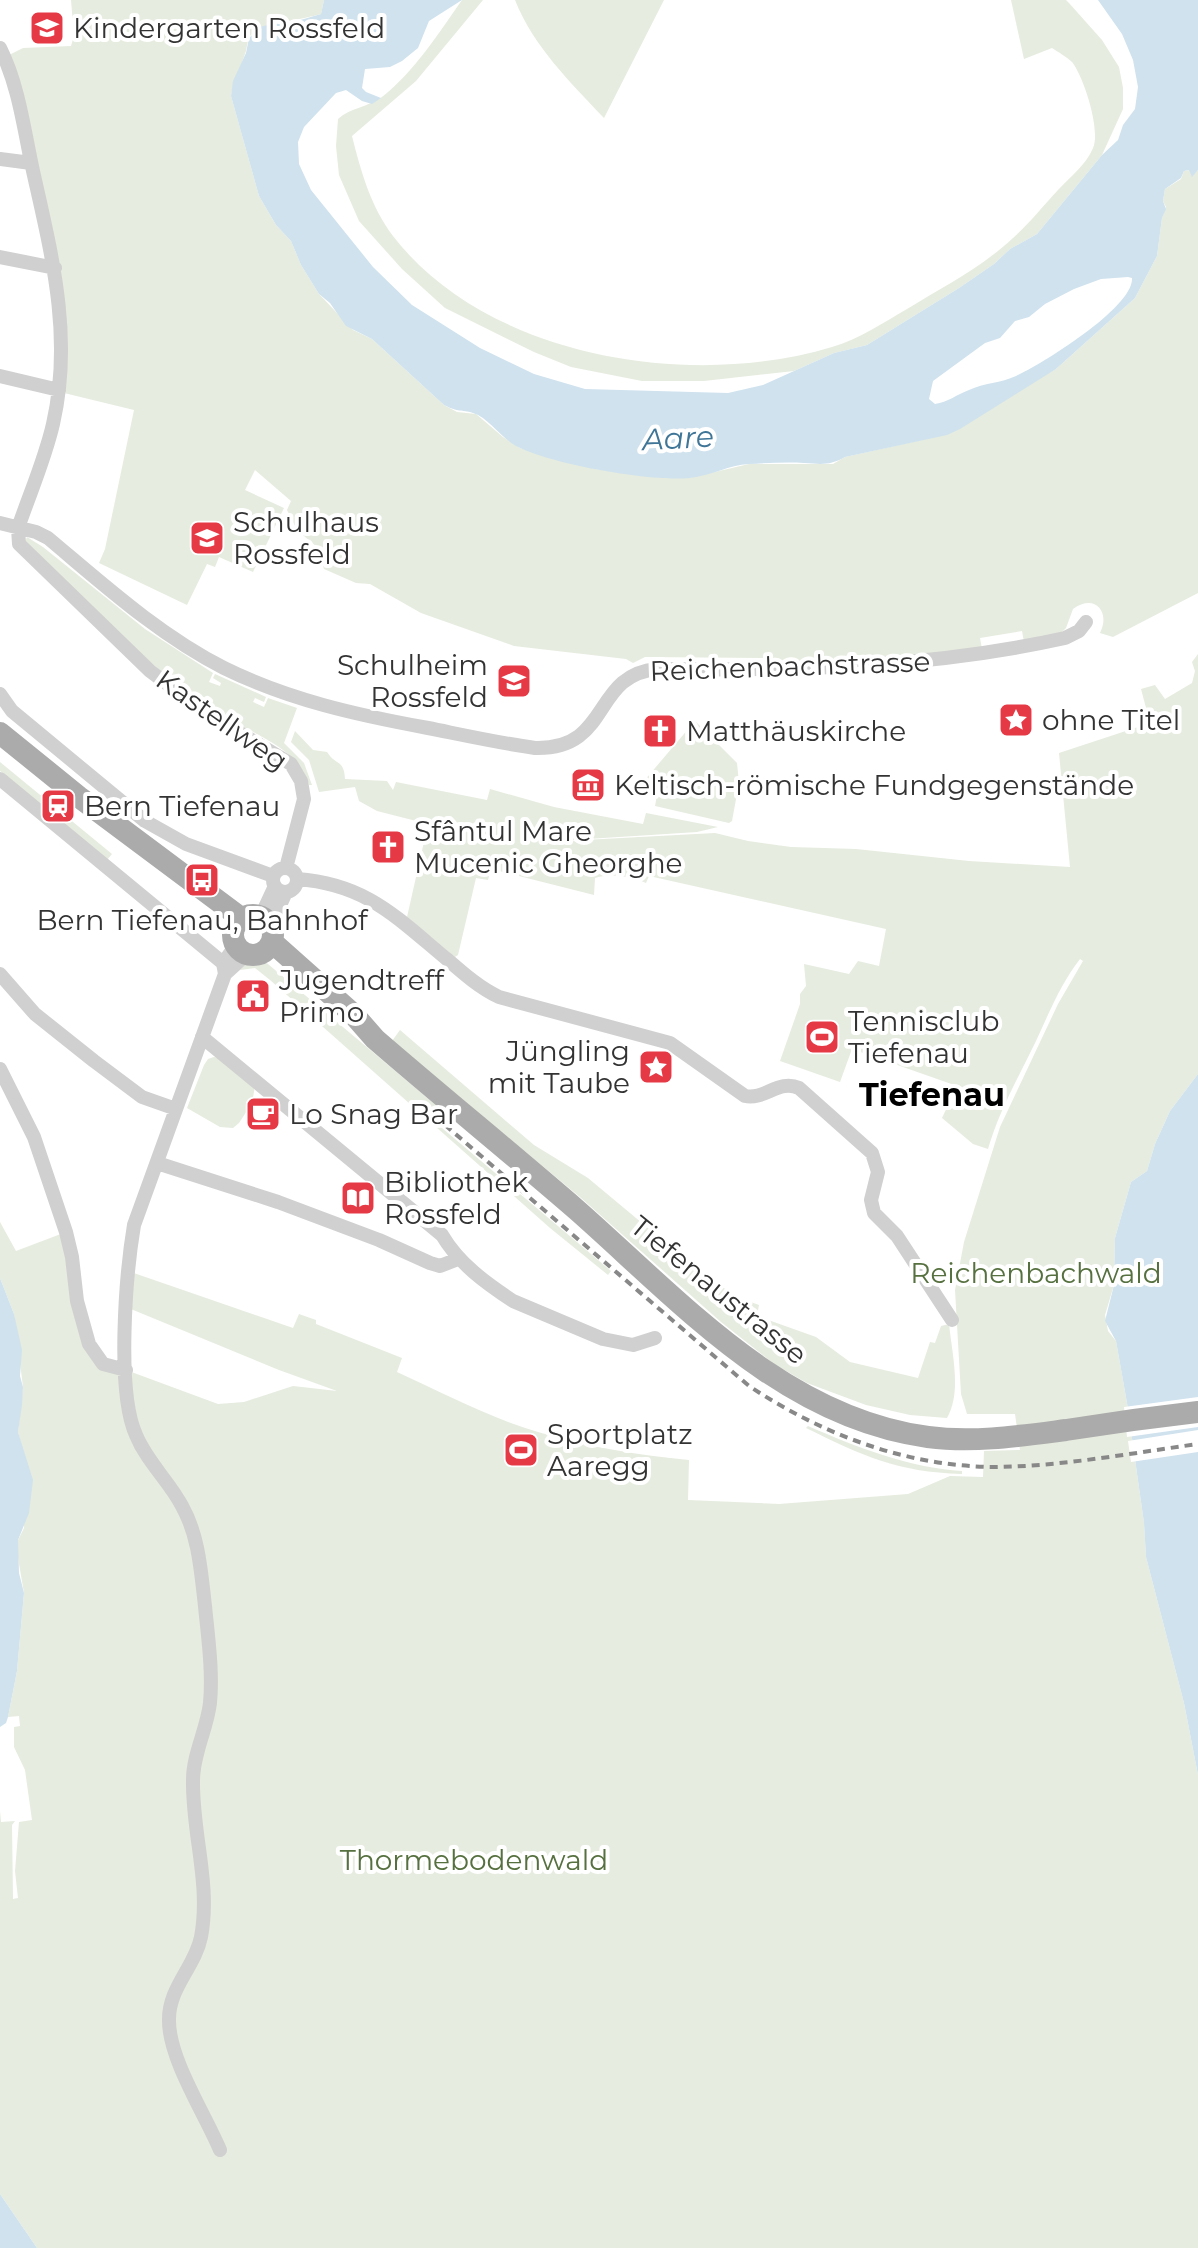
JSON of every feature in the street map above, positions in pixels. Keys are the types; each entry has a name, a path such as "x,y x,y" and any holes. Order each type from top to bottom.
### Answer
{"main road":[{"name":"Tiefenaustrasse","path":"0,733 247,942"},
{"name":"Tiefenaustrasse","path":"0,749 339,1015 363,1028 722,1339 785,1385 842,1414 901,1433 946,1439 1018,1436 1198,1412"}],"street":[{"path":"0,48 14,84 55,268 63,331 59,390 48,443 18,528"},
{"path":"0,159 31,163"},
{"path":"0,257 55,268"},
{"path":"0,376 59,390"},
{"name":"Reichenbachstrasse","path":"0,523 48,538 151,622 200,654 249,679 342,711 535,748 560,745 580,736 596,721 620,682 638,672 657,669 844,668 962,658 1065,638 1079,631 1086,622"},
{"name":"Kastellweg","path":"18,528 17,541 26,553 142,664 199,708 291,764 301,781 304,799 283,880 247,942 202,1037 134,1225 129,1256 128,1405 135,1434 182,1505 196,1543 201,1572 210,1702 193,1777 203,1867 203,1920 201,1941 176,1987 168,2020 179,2062 220,2150"},
{"path":"0,694 12,711 145,821 186,844 283,880 332,884 366,896 474,982 499,997 670,1043 745,1096 759,1096 786,1085 799,1088 872,1153 878,1172 871,1200 874,1213 897,1236 952,1320"},
{"name":"Tiefenaustrasse","path":"0,779 247,942"},
{"path":"0,974 35,1014 94,1061 142,1097 176,1109"},
{"path":"202,1037 442,1235 458,1259 513,1301 603,1339 633,1345 655,1338"},
{"path":"0,1069 34,1137 66,1232 77,1301 89,1344 103,1364 126,1370"},
{"path":"157,1163 278,1202 430,1263 440,1266 458,1259"}],"green space":[{"path":"71,0 324,0 321,14 272,26 250,36 235,80 231,96 259,196 276,225 291,241 319,294 353,330 372,339 444,405 457,412 476,414 520,448 595,469 689,478 749,464 833,464 845,457 935,437 1056,369 1135,298 1157,256 1166,207 1163,201 1165,189 1181,179 1184,171 1190,170 1192,176 1198,170 1198,593 1113,637 1100,633 1102,612 1094,604 1088,603 1073,609 1066,628 1060,634 1024,642 1022,631 980,638 982,649 923,657 768,664 767,658 645,657 633,663 626,659 514,646 421,613 370,584 356,583 324,569 317,547 297,530 287,510 291,501 255,470 245,490 284,508 253,572 219,557 215,567 207,564 187,605 99,563 105,549 134,410 64,393 67,362 9,55 23,48 71,46 74,36"},
{"path":"462,0 483,0 416,81 352,136 368,189 393,236 433,278 481,311 536,336 595,353 656,363 717,365 777,360 832,347 880,325 962,276 1001,248 1025,227 1082,165 1095,140 1090,104 1077,69 1052,48 1024,59 1011,0 1066,0 1102,40 1119,67 1123,109 1102,155 1037,234 1010,249 959,288 867,345 834,353 794,371 704,381 642,381 571,367 445,308 402,269 359,221 339,175 336,146 338,119 377,100 394,87 425,52"},
{"path":"515,0 664,0 604,118 542,48"},
{"path":"27,537 145,629 213,673 209,682 220,686 221,683 213,678 215,674 266,697 264,702 255,698 253,702 264,707 268,698 297,708 284,743 304,763 312,785 287,753 199,700 146,659 25,541"},
{"name":"Thormebodenwald","path":"1198,654 1198,1074 1170,1111 1147,1171 1131,1182 1115,1238 1114,1285 1105,1315 1108,1331 1116,1341 1127,1403 1146,1557 1184,1703 1198,1775 1198,2248 37,2248 0,2194 0,1811 1,1822 15,1821 12,1825 13,1899 18,1898 15,1871 19,1822 32,1820 25,1770 14,1747 14,1727 20,1726 19,1716 8,1717 17,1671 24,1593 17,1552 24,1528 24,1455 18,1432 23,1387 14,1314 0,1278 0,1222 16,1251 66,1232 99,1360 218,1404 244,1402 293,1386 337,1391 126,1307 128,1271 293,1328 299,1314 316,1320 316,1324 402,1358 397,1372 502,1420 594,1446 689,1460 688,1500 779,1504 908,1494 950,1476 983,1477 984,1451 1020,1450 1015,1414 967,1414 961,1394 955,1290 964,1242 1000,1127 1058,1004 1083,961 1080,959 1073,968 1056,998 1004,1107 988,1149 973,1144 942,1118 957,1086 852,1049 840,1082 780,1061 800,1004 800,994 806,986 804,964 849,974 858,961 879,966 886,929 649,876 646,883 621,876 595,878 594,895 491,869 488,880 476,878 455,957 407,917 428,824 377,811 359,801 355,787 319,792 309,760 291,742 295,731 313,750 327,752 341,765 345,779 387,781 393,790 396,782 487,800 490,789 554,807 643,824 646,813 718,827 697,832 572,840 578,843 584,840 715,833 791,847 856,849 969,861 1070,867 1059,753 1150,723 1141,689 1155,685 1165,699 1192,683 1195,671 1192,662"},
{"path":"695,721 737,763 739,783 732,821 729,823 655,806 659,784 644,781"},
{"path":"0,762 112,854 107,860 0,771"},
{"path":"262,959 450,1117 442,1128 611,1271 608,1275 550,1228 270,980 255,968 240,970 250,960"},
{"path":"400,1030 534,1145 588,1178 734,1296 759,1305 757,1316 816,1337 850,1362 918,1378 930,1342 935,1343 941,1326 949,1324 955,1385 952,1408 947,1418 910,1415 866,1405 807,1383 774,1364 392,1041"},
{"path":"214,1057 222,1058 255,1086 252,1103 233,1128 220,1127 187,1108 204,1065"},
{"path":"808,1426 884,1455 923,1466 962,1471 962,1474 918,1470 881,1461 826,1438 806,1428"}],"water":[{"name":"Aare","path":"324,0 462,0 429,21 418,48 402,61 390,67 365,69 362,88 381,98 372,104 346,90 336,93 304,127 298,142 299,164 311,190 373,267 412,305 480,348 534,374 585,389 728,393 763,385 834,353 867,345 959,288 1010,249 1037,234 1118,140 1123,125 1135,109 1138,87 1133,60 1122,34 1098,0 1198,0 1198,170 1192,177 1189,170 1184,171 1181,178 1165,189 1163,201 1166,209 1157,256 1135,298 1056,369 960,429 947,435 825,464 749,464 697,477 673,479 601,470 532,453 516,446 479,416 444,405 372,339 346,326 330,303 319,294 291,241 276,225 259,196 231,96 233,81 246,53 249,38 260,27 321,14","holes":["1132,278 1129,290 1103,319 1045,360 1016,376 975,388 944,402 935,404 929,399 933,381 985,343 1000,338 1015,321 1029,317 1045,304 1074,289 1101,279"]},
{"path":"1198,1074 1198,1775 1184,1703 1146,1557 1127,1403 1116,1341 1105,1321 1114,1285 1115,1238 1131,1182 1147,1171 1170,1111"},
{"path":"0,1278 14,1314 22,1350 20,1376 23,1387 18,1432 33,1480 29,1513 18,1540 19,1573 24,1593 17,1671 8,1717 0,1727"},
{"path":"0,2194 37,2248 0,2248"}],"pier":[{"path":"1198,1397 1198,1427 1127,1437 1124,1407"},
{"path":"1198,1430 1198,1452 1131,1462 1128,1441"}],"railway":[{"path":"445,1125 749,1386 777,1404 837,1433 899,1454 964,1466 1073,1462 1198,1444"}],"place":[{"name":"Kindergarten Rossfeld","path":"47,28"},
{"name":"Schulhaus Rossfeld","path":"207,538"},
{"name":"Schulheim Rossfeld","path":"514,681"},
{"name":"ohne Titel","path":"1016,720"},
{"name":"Matthäuskirche","path":"660,731"},
{"name":"Keltisch-römische Fundgegenstände","path":"588,785"},
{"name":"Bern Tiefenau","path":"58,806"},
{"name":"Sfântul Mare Mucenic Gheorghe","path":"388,847"},
{"name":"Bern Tiefenau, Bahnhof","path":"202,880"},
{"name":"Jugendtreff Primo","path":"253,996"},
{"name":"Tennisclub Tiefenau","path":"822,1037"},
{"name":"Jüngling mit Taube","path":"656,1067"},
{"name":"Lo Snag Bar","path":"263,1114"},
{"name":"Bibliothek Rossfeld","path":"358,1198"},
{"name":"Sportplatz Aaregg","path":"521,1450"}],"district":[{"name":"Tiefenau","path":"932,1094"}],"park label":[{"name":"Reichenbachwald","path":"1036,1273"}]}
